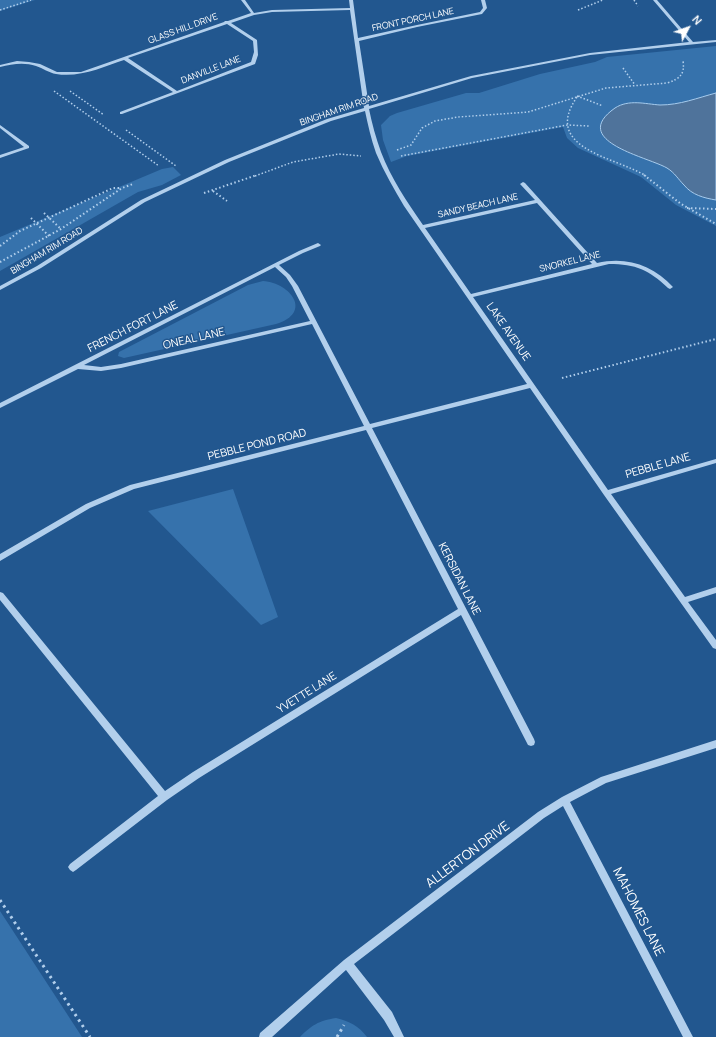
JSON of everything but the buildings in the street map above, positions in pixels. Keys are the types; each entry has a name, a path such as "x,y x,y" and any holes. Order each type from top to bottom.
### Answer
{"street":[{"path":"243,0 252,14"},
{"name":"LAKE AVENUE","path":"351,0 368,108 379,153 393,183 469,296 606,493 716,646"},
{"name":"FRONT PORCH LANE","path":"357,40 411,27 481,13 485,8 483,0"},
{"path":"655,0 692,43"},
{"name":"GLASS HILL DRIVE","path":"0,66 24,62 38,65 56,73 69,74 91,71 252,14 272,11 352,9"},
{"name":"DANVILLE LANE","path":"122,113 249,65 255,60 255,40 226,22"},
{"name":"BINGHAM RIM ROAD","path":"0,288 39,267 143,201 227,162 329,120 470,76 590,54 716,41"},
{"path":"125,58 176,92"},
{"path":"0,126 27,147 0,157"},
{"name":"SANDY BEACH LANE","path":"523,184 596,265"},
{"name":"SANDY BEACH LANE","path":"422,227 538,201"},
{"name":"FRENCH FORT LANE","path":"0,406 301,252 318,245"},
{"name":"SNORKEL LANE","path":"469,296 596,265 619,261 639,265 657,274 670,287"},
{"path":"276,265 292,281 368,427"},
{"name":"ONEAL LANE","path":"78,366 102,369 122,366 314,322"},
{"name":"PEBBLE POND ROAD","path":"0,558 88,506 127,488 532,385"},
{"name":"KERSIDAN LANE","path":"368,427 531,742"},
{"name":"PEBBLE LANE","path":"606,493 716,461"},
{"path":"684,600 716,590"},
{"path":"0,595 164,797"},
{"name":"YVETTE LANE","path":"73,867 164,797 196,775 463,610"},
{"name":"ALLERTON DRIVE","path":"264,1037 347,963 542,815 565,800 612,778 716,744"},
{"name":"MAHOMES LANE","path":"565,800 688,1037"},
{"path":"347,963 388,1016 399,1037"}],"path":[{"path":"0,10 31,0"},
{"path":"578,10 603,0"},
{"path":"360,157 403,149 413,145 416,142 418,132 434,121 466,116 528,112 605,88 665,84 678,78 685,70 684,61 680,57"},
{"path":"619,63 635,85"},
{"path":"53,90 160,166"},
{"path":"70,91 109,118"},
{"path":"577,96 603,106"},
{"path":"577,96 568,112 567,125 572,136 585,148 643,174 686,208 716,224"},
{"path":"398,157 567,125 589,126"},
{"path":"122,128 179,168"},
{"path":"206,186 227,201"},
{"path":"0,246 20,231 36,223 113,188 122,188"},
{"path":"686,208 716,209"},
{"path":"44,213 61,229"},
{"path":"30,218 49,236"},
{"path":"562,378 716,339"},
{"path":"0,900 90,1037"},
{"path":"337,1037 344,1025"}],"shaded area":[{"path":"0,0 35,0 0,11"},
{"path":"716,46 716,226 676,205 641,177 578,148 567,138 563,127 407,156 391,162 383,140 381,125 390,116 466,93 479,93 540,74 595,62 607,57"},
{"path":"716,93 716,200 694,194 667,168 616,146 606,139 601,130 603,120 620,105 631,103 660,105 675,104"},
{"path":"173,167 181,175 162,185 138,192 0,271 0,237 162,169"},
{"path":"263,281 282,287 294,299 296,306 294,313 287,319 276,324 124,358 118,356 119,352 248,285"},
{"path":"233,489 278,617 261,625 148,511"},
{"path":"0,911 82,1037 0,1037"},
{"path":"336,1018 353,1024 367,1037 300,1037 316,1024"}]}
